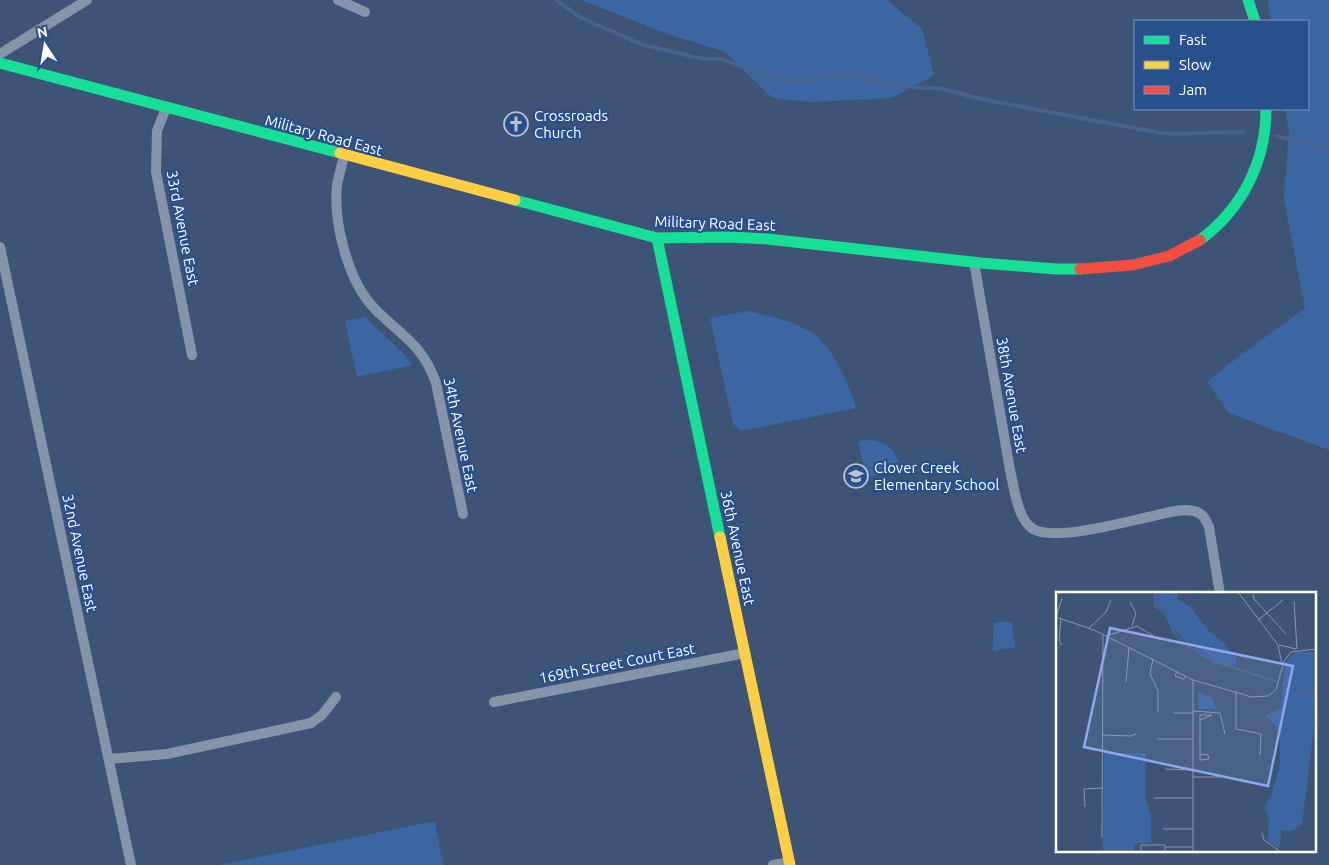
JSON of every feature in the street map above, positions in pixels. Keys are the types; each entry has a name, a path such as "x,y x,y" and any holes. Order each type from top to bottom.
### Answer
{"street":[{"path":"0,54 87,0"},
{"path":"338,0 365,12"},
{"path":"1248,0 1256,20"},
{"path":"1256,0 1256,20"},
{"name":"Military Road East","path":"0,63 657,238 728,237 782,241 1054,269 1111,269 1157,260 1199,242 1231,213 1246,191 1262,147 1266,126 1266,110"},
{"name":"33rd Avenue East","path":"166,108 157,131 156,172 192,355"},
{"name":"34th Avenue East","path":"344,155 337,186 337,202 338,220 348,266 355,282 368,301 414,343 430,367 436,383 463,514"},
{"name":"36th Avenue East","path":"657,238 790,863"},
{"name":"32nd Avenue East","path":"0,247 131,865"},
{"name":"38th Avenue East","path":"974,262 1010,470 1021,512 1025,520 1033,529 1040,532 1066,533 1105,527 1170,512 1196,511 1205,517 1209,527 1220,592"},
{"name":"169th Street Court East","path":"494,702 745,653"},
{"path":"110,759 167,754 311,723 322,715 336,697"},
{"path":"773,865 790,863"}],"shaded area":[{"path":"581,0 887,0 922,29 934,75 892,98 814,102 785,100 771,97 724,51 676,37"},
{"path":"1268,0 1329,0 1329,450 1229,413 1207,382 1305,308 1284,199 1289,132 1285,110 1309,110 1309,20 1271,20"},
{"path":"748,311 796,325 806,329 820,339 832,354 842,372 856,408 741,431 733,424 710,318"},
{"path":"365,317 405,355 412,365 357,377 345,321"},
{"path":"858,441 880,442 890,448 901,470 866,477"},
{"path":"994,622 1012,622 1015,647 993,651"},
{"path":"435,821 443,865 220,865"}],"waterway":[{"path":"556,0 582,18 643,45 704,59 721,59 776,80 810,80 847,75 918,88 939,88 981,99 1160,133 1244,132"},
{"path":"1276,136 1329,147"}],"traffic: fast":[{"path":"1248,0 1255,20"},
{"path":"0,63 340,153"},
{"path":"1200,240 1228,214 1249,183 1262,147 1266,110"},
{"path":"515,200 657,238 729,237 768,239 981,263 1080,269"},
{"path":"657,238 720,537"}],"traffic: slow":[{"path":"340,153 515,200"},
{"path":"720,537 790,865"}],"traffic: jam":[{"path":"1080,269 1133,265 1169,256 1200,240"}],"place":[{"name":"Crossroads Church","path":"516,124"},
{"name":"Clover Creek Elementary School","path":"856,476"}]}
